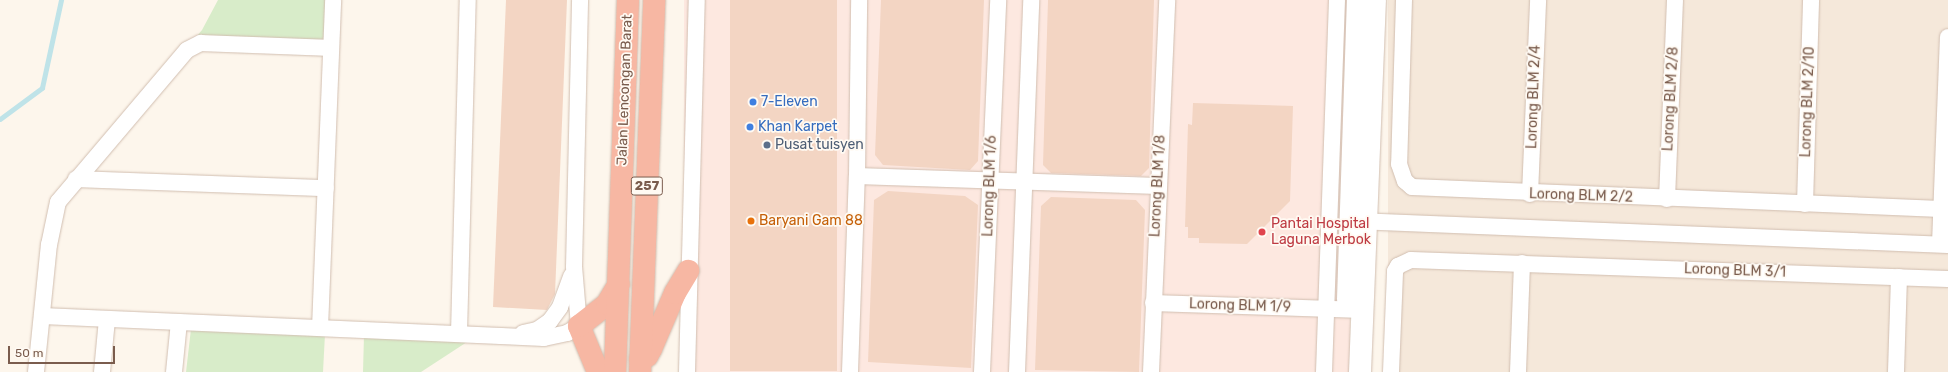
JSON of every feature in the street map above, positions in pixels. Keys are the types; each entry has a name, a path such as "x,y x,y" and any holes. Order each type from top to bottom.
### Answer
{"highway":[{"path":"613,0 625,59"},
{"name":"Jalan Lencongan Barat","path":"615,372 628,0"},
{"name":"Jalan Lencongan Barat","path":"640,366 654,0"},
{"path":"640,366 651,349 675,293 688,271"},
{"path":"598,372 579,326 607,304 619,283"}],"street":[{"path":"320,328 333,0"},
{"path":"459,333 468,0"},
{"path":"42,316 459,333 489,336 544,338 567,333 579,326 574,267 580,0"},
{"path":"688,372 688,271 696,0"},
{"path":"850,372 857,176 859,0"},
{"name":"Lorong BLM 1/6","path":"982,372 998,0"},
{"path":"1017,372 1031,0"},
{"name":"Lorong BLM 1/8","path":"1151,372 1167,0"},
{"path":"1337,0 1345,309 1345,372"},
{"path":"1358,0 1358,221"},
{"path":"1324,372 1345,309 1358,221 1375,0"},
{"name":"Lorong BLM 2/2","path":"1404,0 1399,164 1405,181 1412,187 1422,189 1530,194 1941,209"},
{"name":"Lorong BLM 2/4","path":"1530,194 1538,0"},
{"name":"Lorong BLM 2/8","path":"1667,199 1675,0"},
{"name":"Lorong BLM 2/10","path":"1805,204 1811,0"},
{"path":"1358,221 1944,244 1941,209 1948,37"},
{"path":"36,372 54,213 61,196 194,46 211,43 331,48"},
{"path":"857,176 1158,186"},
{"path":"76,179 326,188"},
{"name":"Lorong BLM 3/1","path":"1391,372 1393,286 1398,266 1420,259 1948,279"},
{"path":"1518,372 1522,263"},
{"path":"508,336 537,330 550,321 560,307 574,267"},
{"path":"1896,372 1899,277"},
{"name":"Lorong BLM 1/9","path":"1153,303 1345,309"},
{"path":"1345,309 1360,372"},
{"path":"102,372 107,319"},
{"path":"174,372 180,322"}],"shaded area":[{"path":"684,0 1350,0 1350,372 684,372"},
{"path":"1388,0 1948,0 1948,372 1388,372"}],"green space":[{"path":"218,0 326,0 324,41 191,43 202,30"},
{"path":"191,329 325,334 323,372 186,372"},
{"path":"364,335 467,342 421,372 363,372"}],"building":[{"path":"506,0 567,0 555,294 547,310 493,307"},
{"path":"730,0 837,0 837,371 730,371"},
{"path":"881,0 984,0 978,161 970,170 883,165 875,155"},
{"path":"1048,0 1154,0 1149,168 1141,176 1051,173 1043,165"},
{"path":"1193,103 1293,106 1290,201 1247,244 1199,243 1199,238 1188,238 1188,227 1185,227 1188,124 1192,125"},
{"path":"888,191 965,196 978,205 971,368 868,362 874,200"},
{"path":"1051,197 1136,200 1145,210 1139,372 1035,370 1041,206"}],"waterway":[{"path":"0,119 42,88 61,0"}],"place":[{"name":"7-Eleven","path":"753,102"},
{"name":"Khan Karpet","path":"750,127"},
{"name":"Pusat tuisyen","path":"767,145"},
{"name":"Baryani Gam 88","path":"751,221"},
{"name":"Pantai Hospital Laguna Merbok","path":"1262,232"}]}
